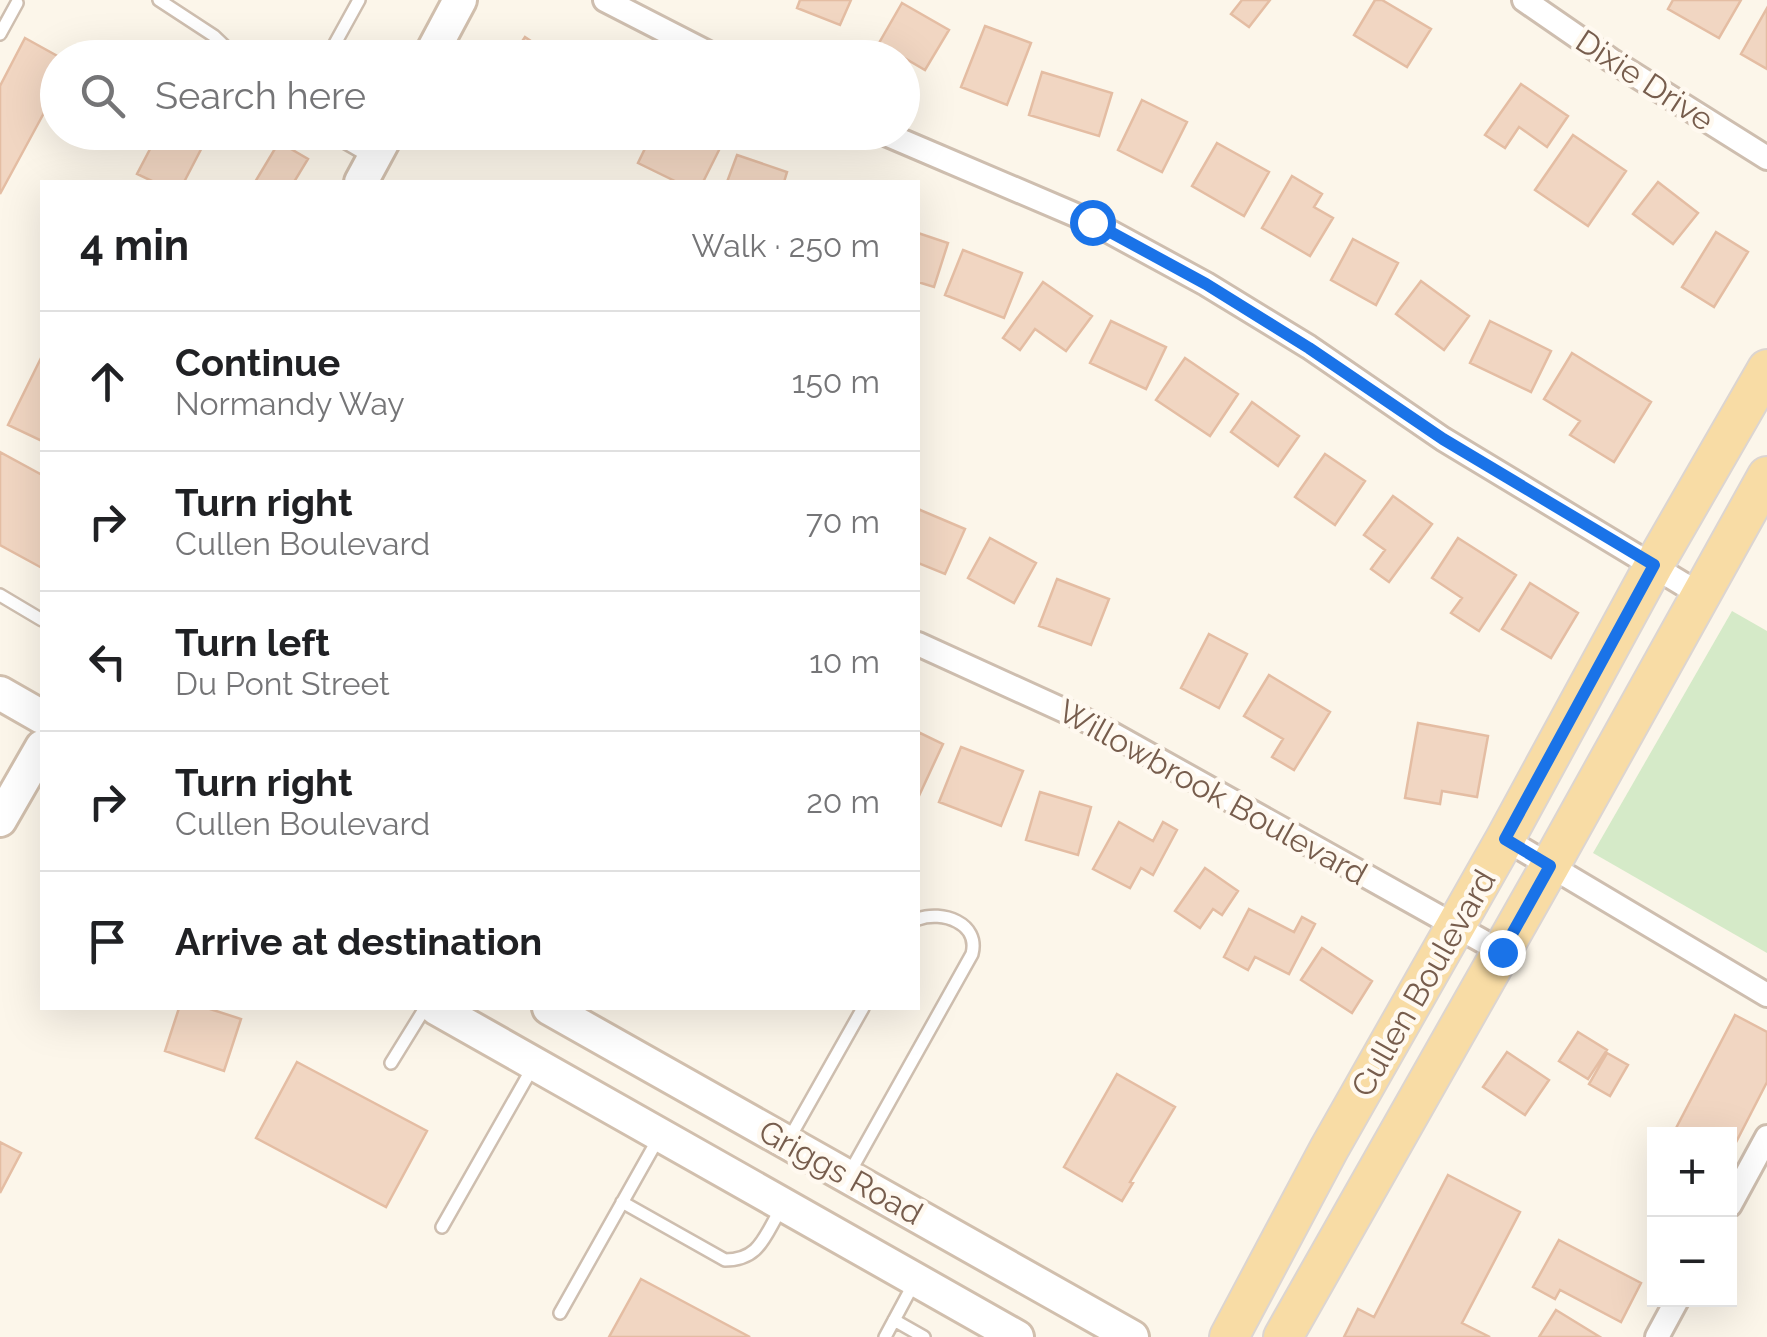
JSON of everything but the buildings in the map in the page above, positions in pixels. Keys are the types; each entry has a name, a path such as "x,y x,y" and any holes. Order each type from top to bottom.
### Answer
{"main road":[{"path":"438,40 460,0"},
{"name":"Cullen Boulevard","path":"1229,1337 1329,1149 1767,369"},
{"name":"Cullen Boulevard","path":"1283,1337 1767,476"},
{"path":"0,692 40,717"},
{"path":"0,820 28,767"},
{"name":"Griggs Road","path":"440,1010 1017,1337"},
{"name":"Griggs Road","path":"553,1010 1132,1337"},
{"path":"784,1205 800,1149"}],"street":[{"path":"606,0 683,40"},
{"name":"Dixie Drive","path":"1524,0 1767,158"},
{"path":"920,149 1092,222 1206,284 1443,439 1701,595"},
{"name":"Willowbrook Boulevard","path":"920,645 1098,726 1502,952"},
{"path":"1505,839 1767,996"},
{"path":"1737,1192 1767,1137"},
{"path":"1657,1337 1674,1307"}],"lane":[{"path":"159,0 218,40"},
{"path":"338,40 360,0"},
{"path":"0,34 17,3"},
{"path":"0,595 40,619"},
{"path":"848,1176 972,954 973,937 966,928 935,915 920,919"},
{"path":"392,1062 424,1010"},
{"path":"800,1149 861,1010"},
{"path":"442,1227 535,1064"},
{"path":"560,1313 660,1135"},
{"path":"622,1202 725,1260 742,1260 753,1254 784,1205"},
{"path":"885,1337 916,1280"},
{"path":"894,1320 924,1337"}],"green space":[{"path":"1732,611 1767,631 1767,953 1593,853"}],"route":[{"path":"1092,222 1206,284 1443,439 1654,565 1505,839 1550,866 1502,952"}]}
